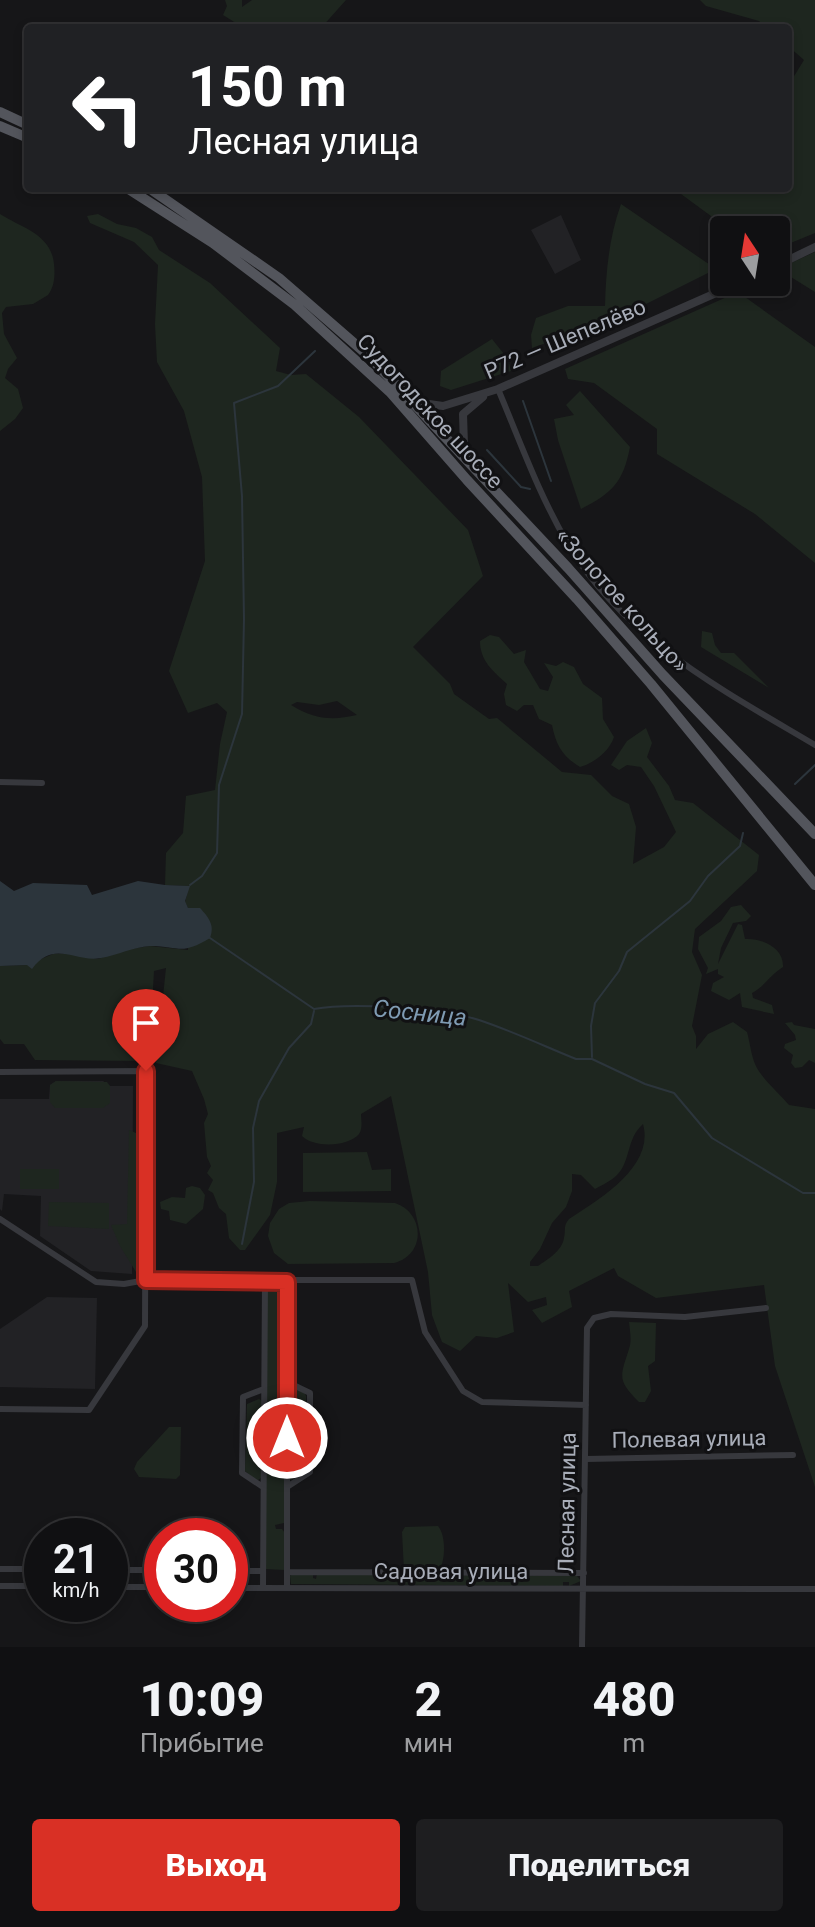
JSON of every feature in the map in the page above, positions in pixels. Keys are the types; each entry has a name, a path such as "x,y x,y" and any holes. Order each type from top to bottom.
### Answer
{"main road":[{"path":"0,112 24,123"},
{"path":"2,127 24,136"},
{"name":"Судогодское шоссе","path":"133,192 213,243 295,305 335,340 390,392 507,524"},
{"name":"Судогодское шоссе","path":"155,192 279,278 324,314 403,390"},
{"name":"«Золотое кольцо»","path":"403,390 663,675 815,834"},
{"name":"«Золотое кольцо»","path":"507,524 632,662 815,885"}],"street":[{"path":"790,259 815,247"},
{"name":"Р72 — Шепелёво","path":"403,390 422,403 443,406 498,389 710,296"},
{"path":"470,465 464,445 463,414 476,401 498,389"},
{"name":"Судогодское шоссе","path":"498,389 550,512 569,547 611,600 634,625 677,660 815,745"},
{"path":"0,782 42,783"},
{"path":"0,1072 146,1071 145,1326 89,1410 0,1409"},
{"name":"Лесная улица","path":"0,1219 96,1282 412,1280 425,1332 463,1391 482,1402 586,1405 582,1647"},
{"path":"263,1588 265,1281"},
{"path":"287,1282 287,1588"},
{"path":"586,1405 587,1328 594,1318 611,1314 685,1317 766,1308"},
{"path":"287,1382 310,1393 310,1472 287,1487"},
{"path":"263,1487 242,1473 243,1397 264,1389"},
{"name":"Полевая улица","path":"586,1459 793,1455"},
{"path":"0,1569 24,1569"},
{"path":"248,1571 263,1571"},
{"path":"287,1572 584,1573"},
{"path":"0,1586 24,1586"},
{"name":"Садовая улица","path":"248,1588 815,1589"}],"shaded area":[{"path":"225,0 242,0 242,7 252,0 346,0 325,24 238,24 223,15 227,6"},
{"path":"700,0 815,0 815,233 790,243 790,216 711,216 681,194 792,192 792,80 804,60 792,50 792,24 762,24 706,6"},
{"path":"621,204 710,265 710,272 626,314 532,348 531,335 536,318 568,306 605,306 614,229"},
{"path":"0,214 41,239 52,254 54,272 48,295 33,304 6,307 2,313 4,334 17,358 5,378 18,389 23,408 0,431"},
{"path":"98,214 117,224 136,228 152,237 159,250 210,283 280,348 276,371 291,375 306,374 359,417 468,530 483,576 413,647 450,684 454,694 489,719 497,718 562,772 591,775 612,796 629,804 636,827 633,864 664,847 676,832 654,786 641,767 627,765 619,770 611,765 627,741 646,728 652,743 647,757 669,786 675,800 693,803 759,855 757,871 695,929 692,952 702,975 692,1026 696,1049 708,1034 733,1022 747,1032 758,1069 789,1105 815,1109 815,1487 775,1366 764,1285 656,1298 618,1276 614,1268 569,1291 572,1307 542,1323 532,1310 547,1305 546,1297 528,1302 508,1283 514,1332 497,1338 476,1336 460,1351 442,1342 432,1315 428,1272 391,1096 361,1114 359,1134 339,1144 307,1140 302,1136 304,1127 277,1133 277,1182 270,1215 245,1250 240,1250 229,1238 226,1214 208,1190 213,1180 207,1173 211,1166 207,1157 204,1123 208,1114 192,1071 156,1063 166,968 154,971 143,1061 35,1060 24,1044 4,1044 0,1039 0,966 27,965 53,954 70,953 98,959 123,950 150,946 188,950 188,908 185,902 189,886 165,885 166,853 183,833 186,796 215,790 227,712 217,703 188,713 169,671 205,561 202,477 184,411 157,362 158,265 134,242 90,223 87,216","holes":["337,701 357,715 323,718 291,705 297,702 319,705","643,1124 641,1154 633,1168 608,1192 569,1219 563,1243 554,1254 538,1266 530,1266 552,1223 566,1207 572,1191 572,1174 581,1175 595,1189 612,1179 625,1163 634,1136"]},
{"path":"561,215 581,260 555,274 531,230"},
{"path":"815,252 815,292 790,276 790,263"},
{"path":"729,296 744,296 815,347 815,563 755,514 657,454 657,429 594,383 568,379 565,369"},
{"path":"492,339 508,359 511,371 451,390 440,386 441,371"},
{"path":"580,391 630,447 624,470 614,486 601,498 581,509 554,419 574,415 566,405"},
{"path":"702,631 712,633 721,653 734,653 769,688 701,647"},
{"path":"490,635 499,637 514,654 526,650 524,662 540,689 548,691 553,677 544,663 556,666 563,662 574,667 583,684 602,698 603,719 614,737 605,752 580,767 564,754 552,725 539,719 533,705 524,705 517,711 506,705 504,694 507,684 488,665 482,654 480,641"},
{"path":"0,881 14,891 33,883 87,885 92,895 138,881 190,886 185,901 188,908 200,908 206,915 212,929 210,938 186,948 144,947 91,959 65,954 48,955 32,969 27,965 0,966"},
{"path":"741,905 751,916 746,921 733,923 721,948 718,964 738,924 742,925 745,939 765,942 776,950 783,967 752,993 753,998 772,1005 774,1014 742,1007 740,993 729,1000 711,991 713,983 724,977 718,974 718,969 706,974 708,968 698,949 699,937 721,921 731,907"},
{"path":"785,1023 815,1029 815,1063 809,1060 802,1067 795,1068 791,1063 793,1055 784,1048 785,1044 796,1040"},
{"path":"56,1081 103,1081 110,1086 133,1086 132,1274 91,1271 40,1236 41,1196 4,1194 2,1211 0,1209 0,1099 49,1099 50,1085"},
{"path":"56,1081 107,1082 110,1086 110,1103 103,1108 55,1108 50,1102 50,1085"},
{"path":"129,1130 143,1136 143,1234 142,1238 137,1238 136,1272 111,1225 127,1224"},
{"path":"367,1152 372,1170 391,1169 391,1191 303,1192 303,1153"},
{"path":"20,1169 59,1169 59,1189 20,1189"},
{"path":"186,1188 200,1188 205,1195 203,1209 186,1224 170,1220 169,1211 161,1209 160,1202 172,1197 185,1198"},
{"path":"49,1202 109,1203 109,1229 48,1226"},
{"path":"289,1203 395,1203 405,1208 412,1215 418,1234 412,1252 394,1263 288,1264 274,1253 268,1236 270,1223 279,1209"},
{"path":"270,1285 281,1287 285,1295 284,1523 275,1525 276,1529 282,1529 285,1533 285,1570 266,1569 266,1290"},
{"path":"47,1297 97,1298 95,1389 0,1387 0,1329"},
{"path":"629,1322 656,1323 655,1361 648,1366 651,1391 645,1402 639,1402 632,1395 622,1378 630,1343"},
{"path":"291,1388 304,1392 306,1396 306,1466 291,1480 288,1479"},
{"path":"259,1399 262,1401 262,1477 257,1481 245,1471 247,1404"},
{"path":"169,1427 181,1427 180,1475 176,1479 139,1477 134,1469 137,1462"},
{"path":"438,1526 444,1549 438,1572 404,1570 402,1532 405,1527"},
{"path":"294,1573 313,1574 316,1579 317,1574 577,1576 581,1581 569,1586 569,1582 563,1582 563,1586 291,1584 290,1576"}],"waterway":[{"path":"190,885 202,876 217,853 219,785 242,714 242,496 234,403 278,386 315,351"},
{"path":"523,401 551,481"},
{"path":"487,450 521,487 530,489"},
{"path":"795,784 815,765"},
{"path":"592,1057 591,1026 595,1003 619,971 627,952 690,901 708,876 740,846 743,833"},
{"name":"Сосница","path":"210,938 314,1009 373,1006 463,1016 504,1029 576,1059 592,1059 645,1084 674,1093 712,1138 803,1193 815,1193"},
{"path":"242,1244 254,1182 253,1128 259,1101 289,1048 311,1024 314,1011"}],"route":[{"path":"146,1071 146,1280 287,1282 287,1438"}]}
